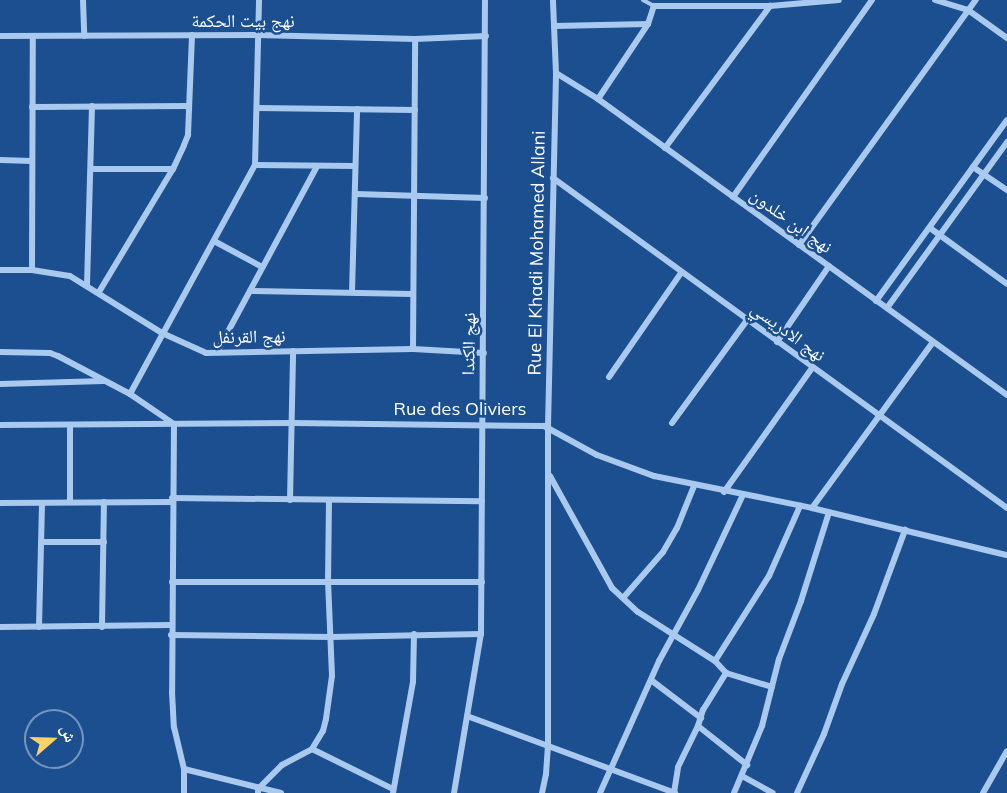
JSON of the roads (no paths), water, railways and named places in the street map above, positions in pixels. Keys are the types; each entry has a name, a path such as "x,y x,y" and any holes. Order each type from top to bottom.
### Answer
{"street":[{"path":"83,0 84,36"},
{"path":"130,394 255,165 259,0"},
{"name":"نهج الكندا","path":"454,793 481,634 485,0"},
{"name":"Rue El Khadi Mohamed Allani","path":"542,793 548,746 550,476 548,427 556,73 553,0"},
{"path":"598,99 648,24 654,6 770,6 839,0"},
{"path":"733,197 872,0"},
{"path":"935,0 968,10 1007,38"},
{"path":"799,245 976,0"},
{"path":"665,148 770,6"},
{"path":"554,26 648,24"},
{"path":"99,292 173,169 188,135 192,35"},
{"name":"نهج بيت الحكمة","path":"0,36 258,35 416,39 486,36"},
{"path":"32,270 33,36"},
{"path":"413,350 416,39"},
{"name":"نهج ابن خلدون","path":"556,73 598,99 1007,395"},
{"path":"87,285 92,106"},
{"path":"32,107 189,106"},
{"path":"257,108 415,110"},
{"path":"352,292 357,109"},
{"path":"876,301 1007,120"},
{"path":"888,308 1007,142"},
{"path":"0,160 32,161"},
{"path":"255,165 355,166"},
{"path":"217,352 317,166"},
{"path":"973,167 1007,190"},
{"path":"92,169 173,169"},
{"name":"نهج الادريسي","path":"553,178 1007,508"},
{"path":"356,194 485,198"},
{"path":"930,228 1007,284"},
{"path":"213,241 262,267"},
{"path":"777,342 829,266"},
{"name":"نهج القرنفل","path":"0,270 60,273 99,292 162,333 206,353 413,350 484,353"},
{"path":"609,377 681,273"},
{"path":"250,291 412,294"},
{"path":"672,423 747,320"},
{"path":"812,508 933,342"},
{"path":"290,500 293,351"},
{"path":"0,352 50,353 108,381 174,424 171,634 174,727 184,769 184,793"},
{"path":"724,492 812,368"},
{"path":"0,384 108,381"},
{"name":"Rue des Oliviers","path":"0,425 292,423 548,427 607,459 654,476 694,486 812,508 1007,555"},
{"path":"70,426 70,502"},
{"path":"550,476 569,506 603,575 623,598 638,612 715,661 726,672 772,687"},
{"path":"623,598 663,552 677,528 694,486"},
{"path":"600,793 672,635 698,590 743,495"},
{"path":"0,503 172,500 482,501"},
{"path":"258,791 282,765 312,749 323,731 331,698 328,582 329,501"},
{"path":"102,627 104,502"},
{"path":"39,627 42,503"},
{"path":"715,661 770,576 800,506"},
{"path":"734,793 762,726 772,687 829,512"},
{"path":"797,793 874,614 905,530"},
{"path":"41,542 104,542"},
{"path":"172,582 482,582"},
{"path":"0,627 171,625"},
{"path":"171,634 331,637 481,634"},
{"path":"312,749 393,791 413,682 414,634"},
{"path":"466,716 674,793 678,767 726,672"},
{"path":"651,680 701,718"},
{"path":"698,726 747,765"},
{"path":"983,793 1007,751"},
{"path":"184,769 258,791 281,793"},
{"path":"742,776 773,793"}],"lane":[{"path":"643,0 654,6"}]}
